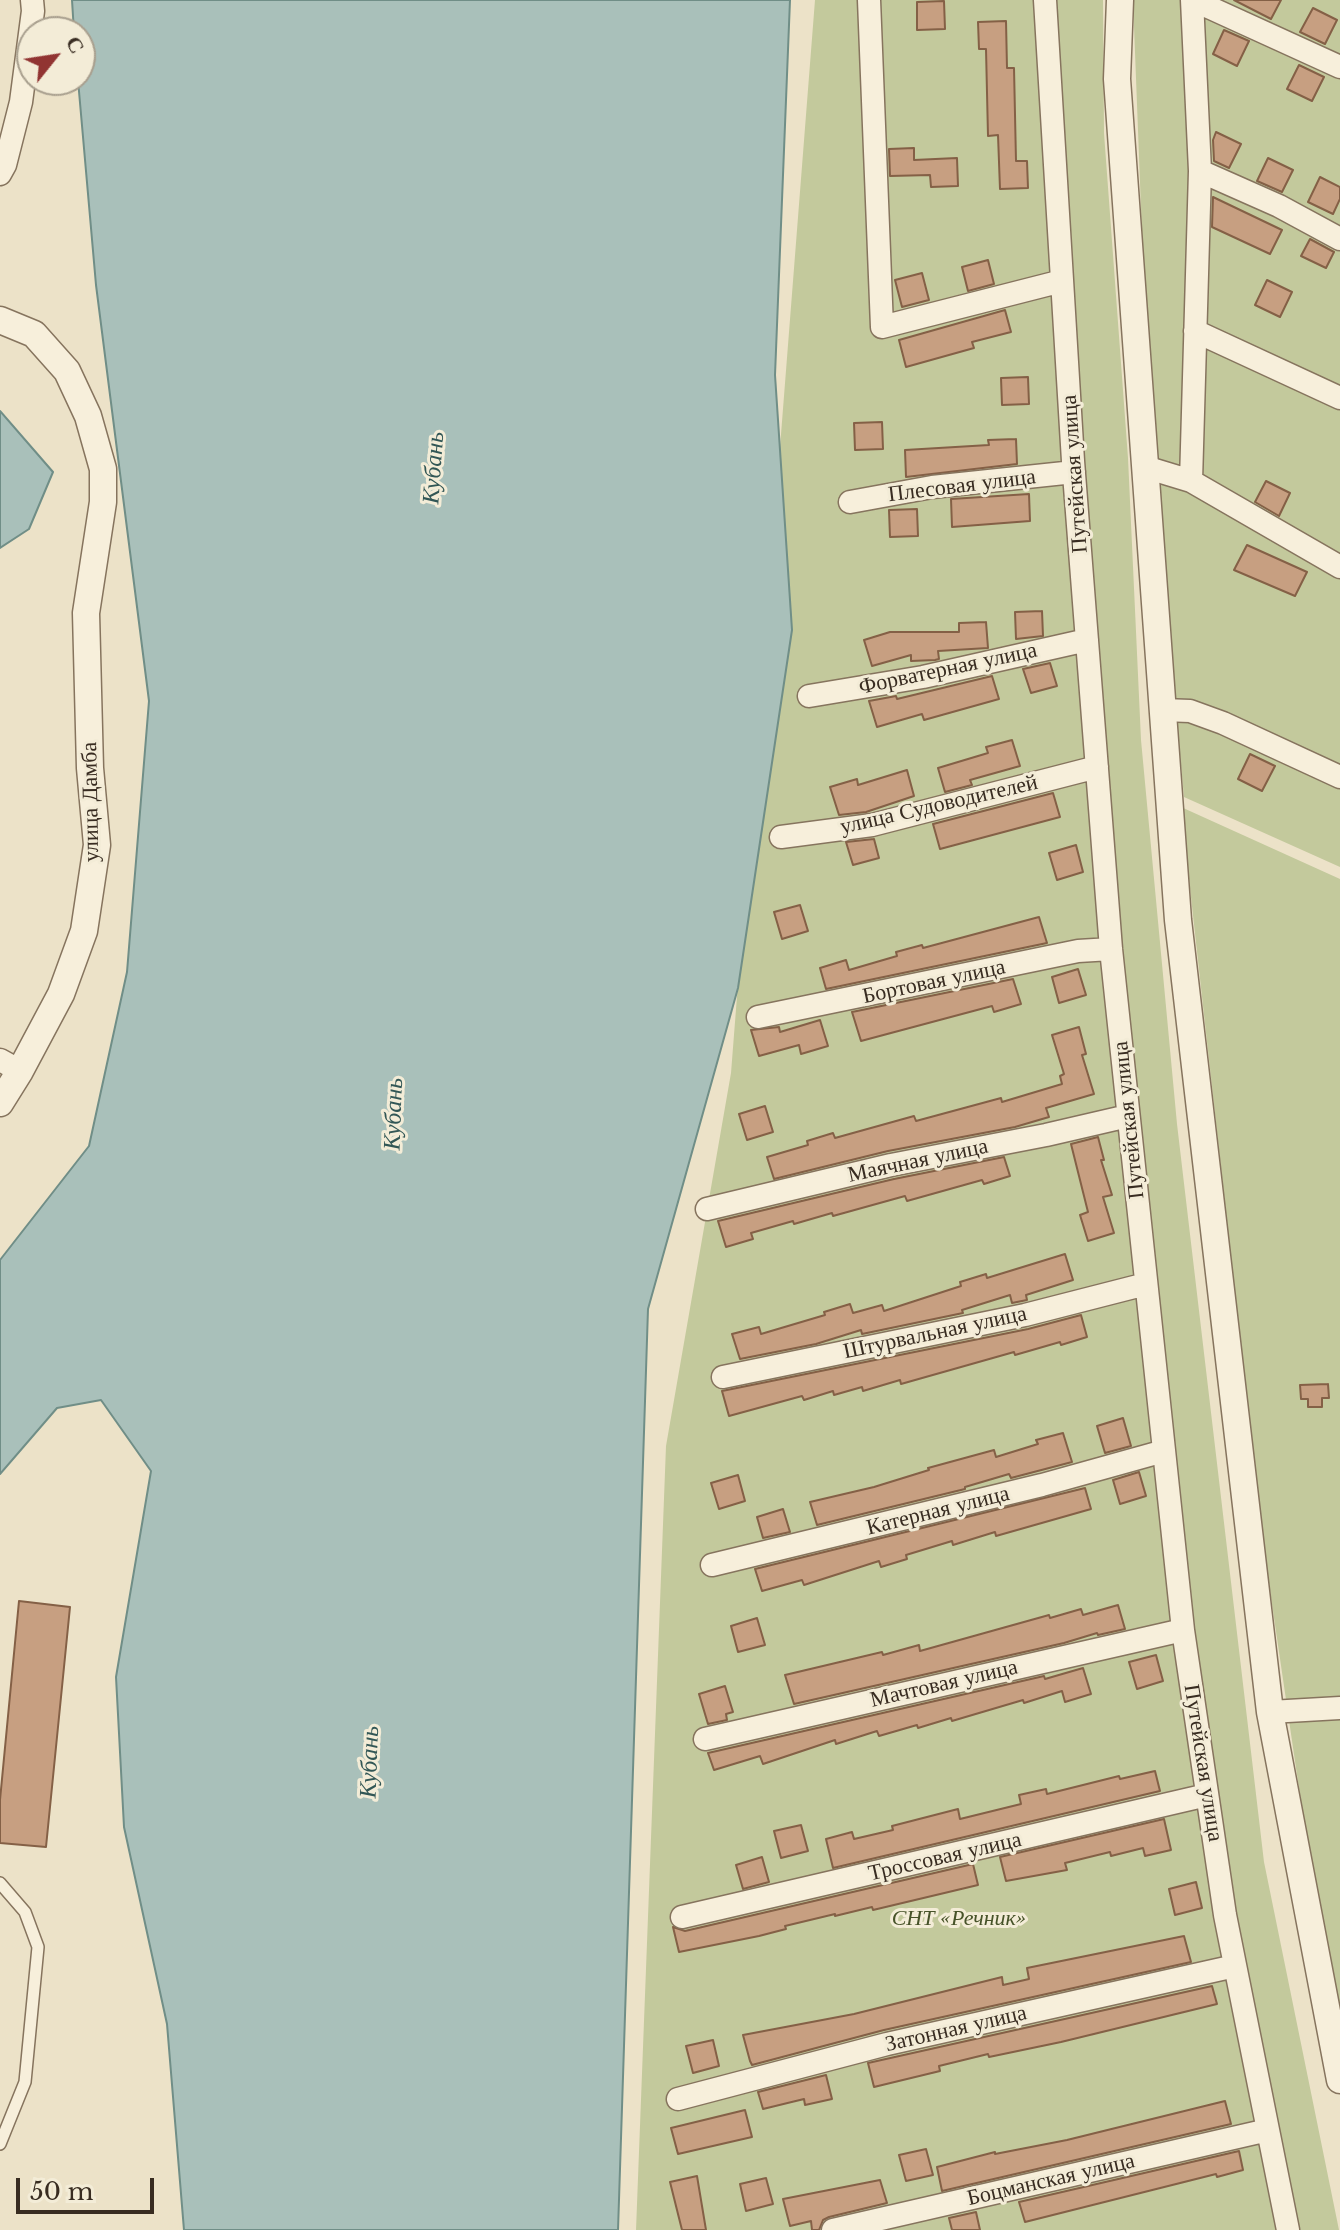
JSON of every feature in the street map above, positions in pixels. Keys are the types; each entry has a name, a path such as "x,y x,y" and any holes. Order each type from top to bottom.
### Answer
{"street":[{"path":"0,174 21,102 32,0"},
{"path":"869,0 882,327 1062,281"},
{"name":"Путейская улица","path":"1045,0 1074,472 1111,949 1183,1630 1235,1966 1288,2230"},
{"path":"1120,0 1117,79 1178,920 1270,1712 1340,2080"},
{"path":"1191,481 1200,171 1193,0 1340,67"},
{"path":"1200,171 1279,206 1340,239"},
{"name":"улица Дамба","path":"0,320 34,334 67,371 88,416 103,469 103,502 86,613 90,768 97,845 84,931 61,994 10,1065 0,1103"},
{"path":"1195,331 1340,398"},
{"path":"1145,467 1191,481 1340,567"},
{"name":"Плесовая улица","path":"850,502 932,487 1074,472"},
{"name":"Форватерная улица","path":"809,696 923,677 1087,640"},
{"path":"1163,710 1190,711 1223,723 1340,777"},
{"name":"улица Судоводителей","path":"781,837 872,825 1097,767"},
{"name":"Бортовая улица","path":"758,1017 1078,951 1111,949"},
{"name":"Маячная улица","path":"707,1209 891,1165 1128,1116"},
{"name":"Штурвальная улица","path":"723,1377 1025,1315 1146,1284"},
{"name":"Катерная улица","path":"712,1565 1042,1485 1164,1451"},
{"name":"Мачтовая улица","path":"705,1739 1183,1630"},
{"path":"1270,1712 1340,1708"},
{"name":"Троссовая улица","path":"682,1917 1207,1795"},
{"name":"Затонная улица","path":"678,2099 887,2044 1235,1966"},
{"name":"Боцманская улица","path":"833,2230 1268,2130"}],"lane":[{"path":"0,1883 25,1912 38,1947 25,2082 0,2144"}],"green space":[{"name":"СНТ «Речник»","path":"815,0 1103,0 1104,133 1128,458 1141,740 1177,1124 1264,1862 1339,2230 636,2230 666,1446 731,1073"},
{"path":"1133,0 1340,0 1340,867 1184,797 1159,535 1144,287"},
{"path":"1181,807 1340,879 1340,2031 1313,1884 1261,1529"}],"water":[{"name":"Кубань","path":"72,0 790,0 775,375 792,630 738,988 648,1309 618,2230 184,2230 167,2024 124,1827 116,1677 151,1471 101,1400 57,1408 0,1474 0,1260 89,1146 127,972 149,701 96,285 79,96 96,96 96,16 73,16"},
{"path":"0,411 53,472 29,529 0,548"}],"building":[{"path":"1234,0 1281,0 1271,19"},
{"path":"944,1 945,29 917,30 917,2"},
{"path":"1313,8 1337,20 1325,44 1300,32"},
{"path":"1006,21 1007,68 1014,68 1016,161 1027,161 1028,188 1000,189 998,135 988,136 986,49 979,49 978,22"},
{"path":"1224,30 1249,41 1237,66 1213,54"},
{"path":"1299,65 1324,77 1312,101 1287,89"},
{"path":"1216,132 1241,144 1229,168 1214,161 1213,140"},
{"path":"914,148 914,160 957,158 958,186 931,187 930,175 890,176 889,149"},
{"path":"1268,158 1293,170 1282,192 1257,181"},
{"path":"1320,177 1340,187 1340,199 1333,214 1308,202"},
{"path":"1213,197 1282,230 1270,254 1212,227"},
{"path":"1310,239 1334,252 1326,268 1301,256"},
{"path":"988,260 994,284 968,291 962,267"},
{"path":"922,273 929,300 902,307 895,280"},
{"path":"1267,280 1292,292 1280,317 1255,305"},
{"path":"1005,310 1011,332 972,342 974,348 906,367 899,340"},
{"path":"1028,377 1029,404 1002,405 1001,378"},
{"path":"882,422 883,449 855,450 854,423"},
{"path":"1016,439 1017,464 906,477 905,450 989,445 988,440"},
{"path":"1266,481 1290,493 1279,516 1255,502"},
{"path":"1029,494 1030,521 952,527 951,499"},
{"path":"917,509 918,536 890,537 889,510"},
{"path":"1247,545 1307,572 1295,596 1234,570"},
{"path":"1042,611 1043,636 1016,639 1015,612"},
{"path":"986,622 988,648 938,651 939,659 935,660 911,661 911,655 872,666 864,640 890,632 959,632 959,623"},
{"path":"1050,663 1057,686 1031,693 1023,669"},
{"path":"992,676 999,699 924,720 922,714 877,727 869,701 896,696 897,699"},
{"path":"1012,740 1020,766 970,780 972,785 945,792 938,768 988,753 986,747"},
{"path":"1250,754 1275,766 1262,791 1238,779"},
{"path":"907,770 914,796 866,812 839,815 830,787 857,779 858,785"},
{"path":"1053,793 1060,817 940,849 933,824"},
{"path":"874,839 879,858 853,865 846,842"},
{"path":"1076,845 1083,872 1057,880 1049,853"},
{"path":"800,905 808,931 782,939 774,912"},
{"path":"1039,917 1047,943 826,989 820,968 846,960 849,970 897,956 896,952 922,945 923,948"},
{"path":"1078,969 1086,995 1059,1003 1052,977"},
{"path":"1013,979 1021,1004 994,1012 992,1006 861,1041 852,1012"},
{"path":"820,1020 828,1046 801,1054 799,1045 759,1056 751,1030 779,1027 780,1032"},
{"path":"1079,1027 1086,1054 1082,1055 1094,1094 1046,1108 1049,1117 774,1179 767,1157 808,1145 807,1141 833,1133 835,1138 914,1116 916,1121 1001,1098 1002,1102 1062,1084 1060,1076 1064,1074 1052,1035"},
{"path":"765,1106 773,1132 747,1140 739,1114"},
{"path":"1098,1137 1104,1160 1101,1160 1112,1195 1103,1197 1114,1233 1088,1241 1080,1215 1088,1212 1071,1144"},
{"path":"1004,1157 1010,1176 984,1184 982,1180 907,1201 905,1196 833,1216 832,1213 794,1224 793,1221 751,1233 753,1239 726,1247 718,1221 894,1179"},
{"path":"1065,1254 1073,1280 1026,1295 1027,1300 1012,1303 1010,1295 962,1310 963,1313 862,1334 861,1330 816,1344 740,1359 732,1334 759,1327 761,1334 825,1315 824,1312 850,1304 853,1313 882,1305 884,1311 961,1286 960,1282 986,1274 987,1278"},
{"path":"1081,1315 1087,1337 1015,1355 1014,1352 901,1384 900,1380 863,1391 862,1387 834,1395 833,1391 804,1400 802,1396 729,1416 722,1391 1028,1329"},
{"path":"1328,1384 1329,1398 1322,1398 1322,1407 1308,1407 1308,1399 1301,1399 1300,1385"},
{"path":"1123,1418 1131,1446 1105,1453 1097,1426"},
{"path":"1063,1433 1072,1462 1011,1478 1009,1474 965,1489 817,1525 810,1502 874,1487 994,1450 996,1457 1038,1444 1036,1440"},
{"path":"1139,1472 1146,1496 1120,1504 1113,1480"},
{"path":"738,1475 745,1501 719,1509 711,1483"},
{"path":"1085,1488 1091,1509 996,1536 995,1532 953,1545 952,1541 906,1555 907,1559 881,1567 879,1561 804,1585 802,1580 762,1591 755,1569"},
{"path":"783,1509 790,1532 763,1538 757,1517"},
{"path":"19,1601 70,1607 46,1847 0,1843 0,1800"},
{"path":"1118,1605 1125,1629 794,1704 785,1675 919,1645 920,1651 1049,1615 1050,1618 1081,1609 1083,1615"},
{"path":"757,1618 765,1645 738,1652 731,1626"},
{"path":"1156,1655 1163,1681 1137,1689 1129,1662"},
{"path":"1083,1668 1091,1694 1065,1702 1062,1691 952,1721 951,1718 879,1736 877,1731 836,1744 835,1740 763,1764 760,1756 714,1770 708,1753 1044,1676 1045,1679"},
{"path":"725,1686 733,1712 726,1714 727,1720 708,1724 699,1694"},
{"path":"1155,1771 1160,1791 833,1868 826,1839 852,1832 854,1839 958,1809 960,1819 1021,1804 1019,1795 1046,1789 1047,1794 1119,1776 1120,1779"},
{"path":"1164,1819 1171,1850 1145,1856 1143,1848 1111,1856 1110,1852 1065,1863 1067,1870 1006,1881 1000,1857"},
{"path":"801,1825 808,1851 781,1858 774,1831"},
{"path":"762,1857 769,1882 743,1889 736,1865"},
{"path":"973,1864 978,1885 873,1910 872,1907 835,1914 759,1936 679,1952 673,1927 685,1931"},
{"path":"1196,1882 1202,1908 1175,1915 1169,1889"},
{"path":"1184,1936 1191,1962 884,2030 752,2065 743,2035 854,2014 1002,1977 1003,1985 1029,1979 1027,1968"},
{"path":"1212,1986 1217,2004 1061,2042 989,2057 988,2054 939,2066 940,2071 874,2087 868,2063"},
{"path":"713,2040 719,2066 693,2073 686,2046"},
{"path":"826,2075 832,2099 805,2105 804,2099 763,2109 758,2092"},
{"path":"1225,2101 1231,2124 942,2191 937,2167 995,2152 1067,2140"},
{"path":"745,2110 752,2137 678,2154 671,2128"},
{"path":"926,2149 933,2175 906,2181 899,2155"},
{"path":"1239,2151 1243,2170 1025,2222 1019,2202"},
{"path":"697,2176 706,2230 682,2230 670,2182"},
{"path":"766,2178 773,2204 746,2211 740,2184"},
{"path":"880,2180 887,2203 829,2217 823,2220 819,2230 812,2230 811,2221 790,2226 783,2199"},
{"path":"976,2212 980,2230 952,2230 949,2218"}]}
